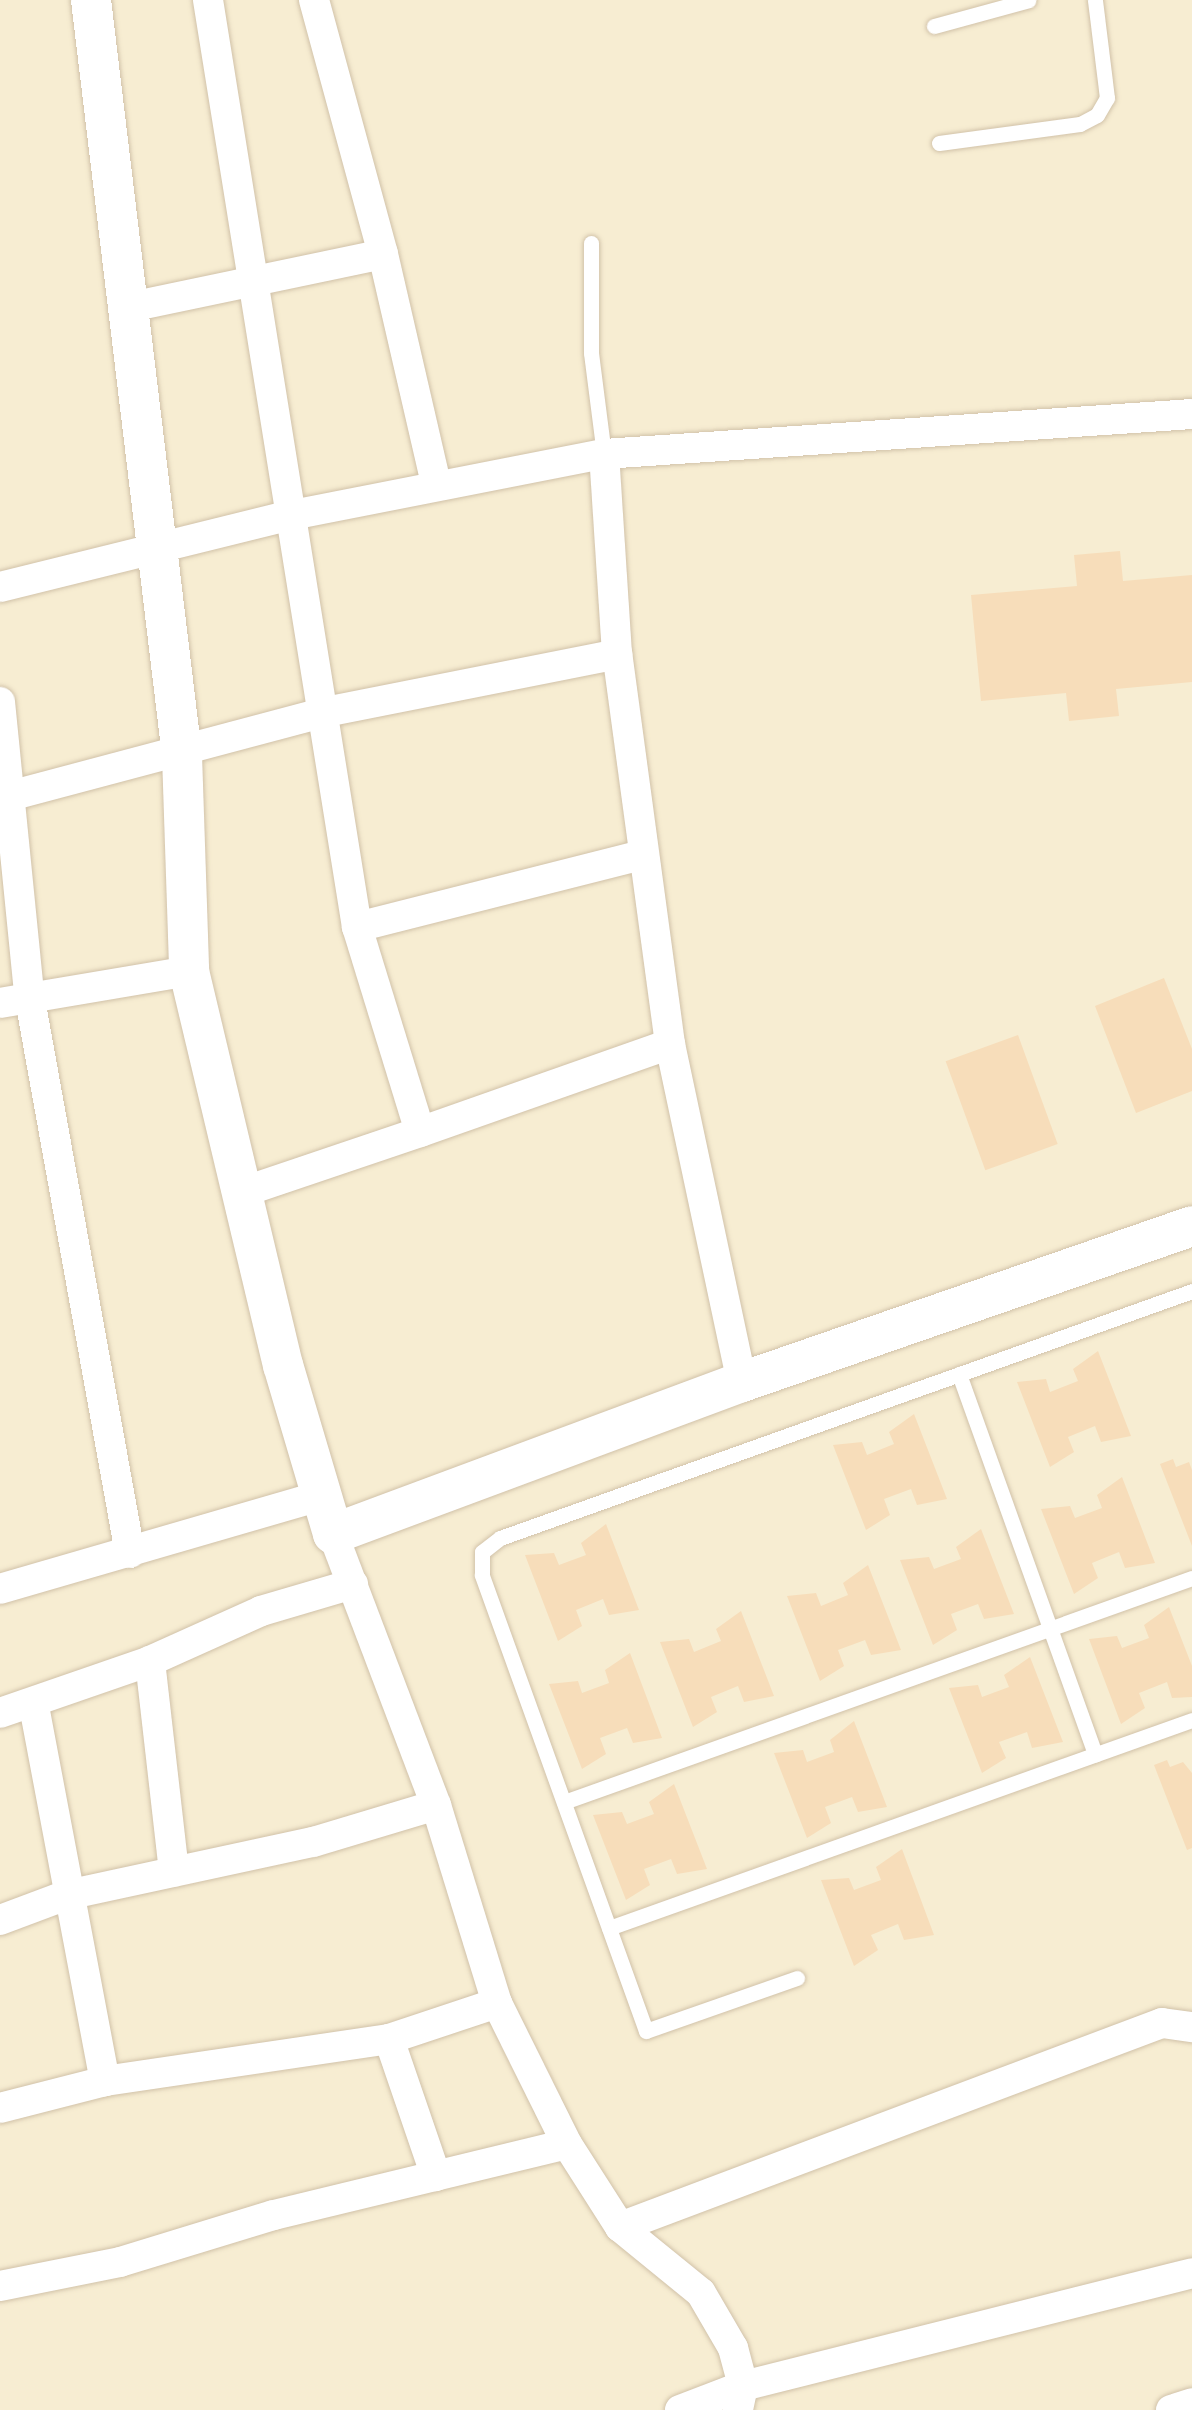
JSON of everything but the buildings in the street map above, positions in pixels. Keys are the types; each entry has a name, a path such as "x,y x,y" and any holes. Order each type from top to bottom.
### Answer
{"street":[{"path":"91,0 182,755 189,971 320,1496 436,1805 498,2004 567,2144 620,2227 701,2293 734,2348 740,2398"},
{"path":"208,0 249,283 325,712 357,927 420,1132"},
{"path":"314,0 383,254 436,484"},
{"path":"130,307 383,254"},
{"path":"0,586 436,484 604,454 1192,414"},
{"path":"604,454 618,654 641,855 670,1044 742,1382"},
{"path":"10,796 182,755 325,712 618,654"},
{"path":"0,702 30,994 130,1553"},
{"path":"357,927 641,855"},
{"path":"0,1004 30,994 189,971"},
{"path":"243,1192 670,1044"},
{"path":"333,1534 742,1382 1192,1226"},
{"path":"0,1588 320,1496"},
{"path":"0,1713 34,1706 150,1661 261,1611 353,1584"},
{"path":"150,1661 174,1872"},
{"path":"34,1706 105,2081"},
{"path":"0,1920 67,1896 313,1842 436,1805"},
{"path":"0,2108 105,2081 390,2039 498,2004"},
{"path":"620,2227 1162,2023 1192,2027"},
{"path":"390,2039 436,2176"},
{"path":"0,2286 120,2262 567,2144"},
{"path":"680,2410 740,2398 1192,2274"},
{"path":"1171,2410 1192,2403"}],"lane":[{"path":"934,26 1030,0"},
{"path":"940,143 1080,124 1097,115 1107,98 1095,0"},
{"path":"591,243 590,354 604,454"},
{"path":"796,1978 646,2031 482,1575 482,1552 500,1538 1192,1291"},
{"path":"959,1374 1095,1754"},
{"path":"564,1802 1192,1578"},
{"path":"609,1928 1192,1720"}],"shaded area":[{"path":"0,0 1192,0 1192,2410 0,2410"}]}
